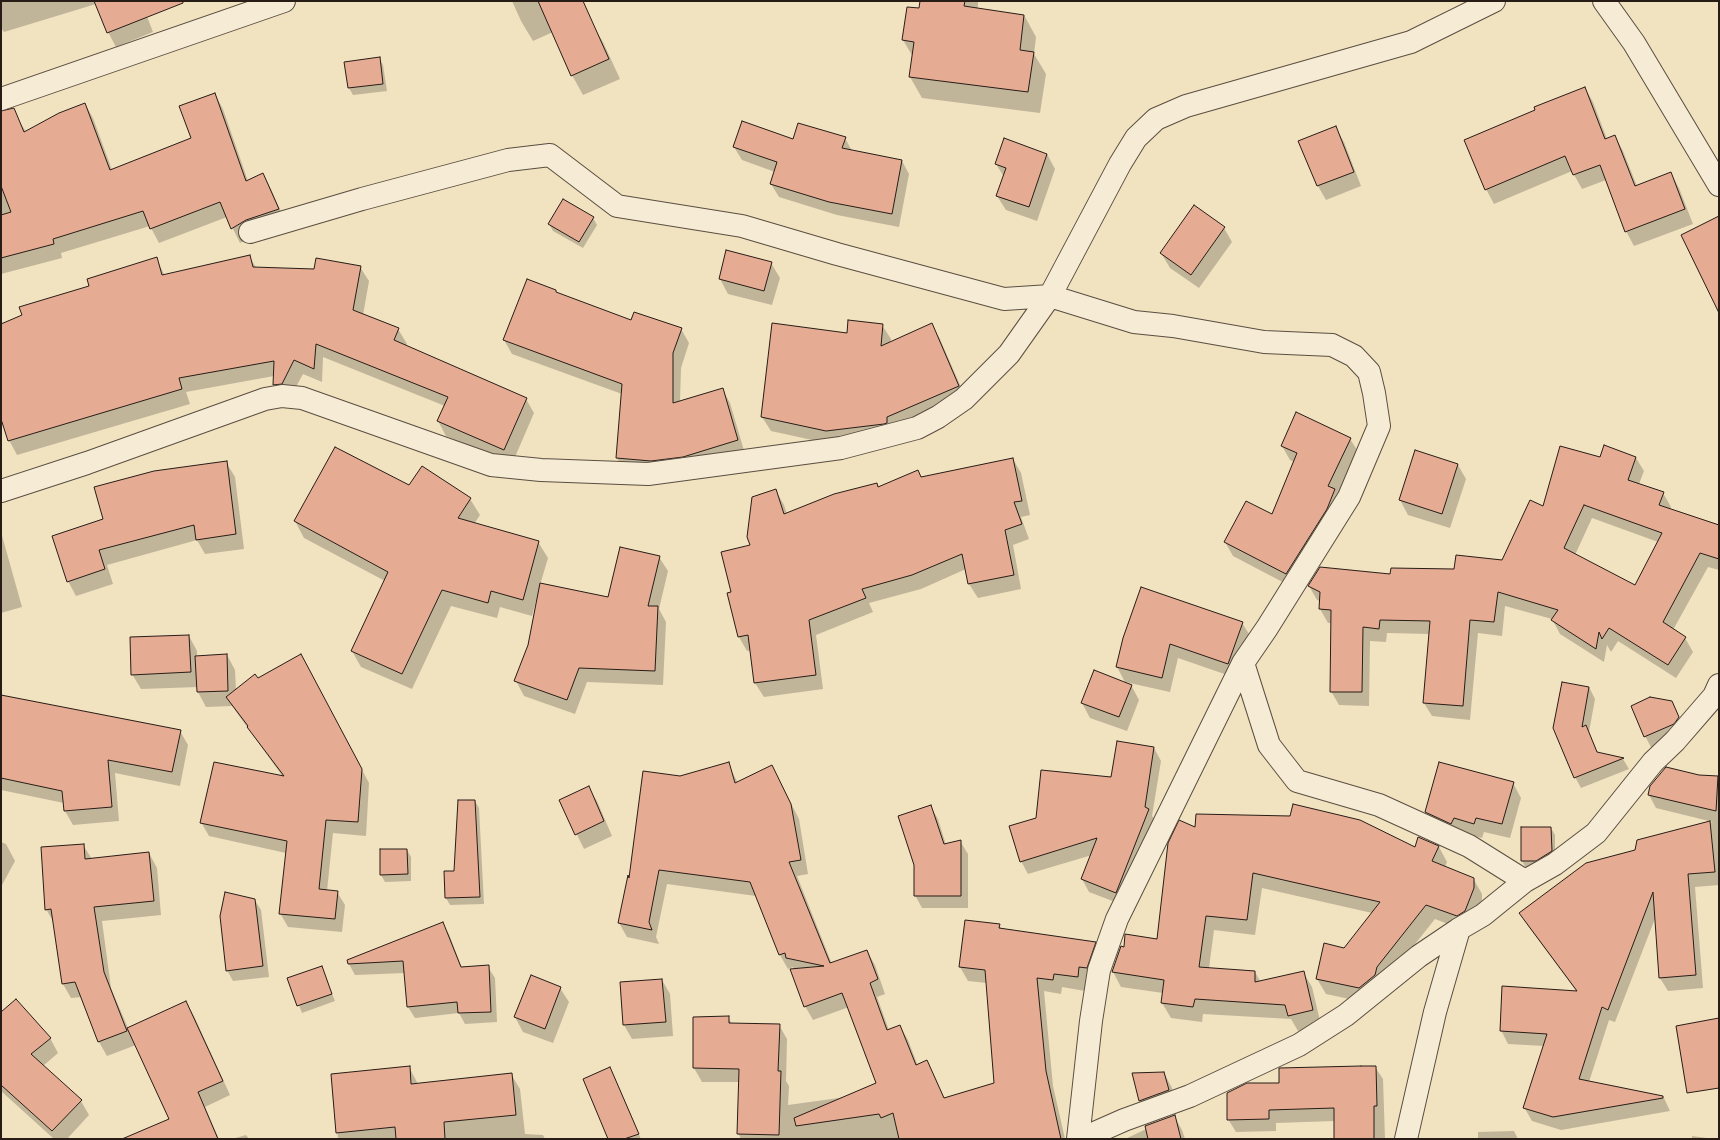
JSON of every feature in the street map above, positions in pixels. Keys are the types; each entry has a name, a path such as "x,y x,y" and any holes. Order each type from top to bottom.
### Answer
{"street":[{"path":"1,99 284,1"},
{"path":"1,491 87,463 265,399 282,396 302,398 491,465 542,470 648,474 841,448 916,428 938,417 964,399 1009,354 1050,296 1120,164 1136,138 1156,118 1186,106 1411,42 1494,1"},
{"path":"1604,1 1634,43 1719,185"},
{"path":"250,232 362,199 508,160 550,155 617,206 742,226 837,254 1004,299 1050,296 1134,322 1173,326 1264,342 1332,345 1354,356 1369,372 1379,426 1363,466 1345,504 1267,628 1243,662 1117,919 1099,970 1091,1021 1080,1139 1124,1120 1190,1096 1299,1045 1346,1015 1418,956 1483,915 1525,881 1555,864 1596,833 1653,762 1675,741 1714,696 1719,685"},
{"path":"1243,662 1269,745 1297,781 1379,805 1469,846 1525,881"},
{"path":"1406,1139 1435,1012 1459,929"}],"building":[{"path":"94,1 183,1 183,3 107,33"},
{"path":"538,1 583,1 609,59 571,76"},
{"path":"920,1 965,1 964,6 1024,15 1020,50 1034,52 1028,92 909,77 914,42 902,40 907,7 919,8"},
{"path":"380,57 383,84 348,88 344,62"},
{"path":"1585,87 1605,139 1615,135 1635,186 1671,172 1685,209 1625,232 1600,165 1573,175 1565,156 1485,190 1464,140 1535,110 1534,107"},
{"path":"215,93 246,181 263,173 279,209 246,220 231,229 220,202 150,229 143,211 53,239 54,244 1,258 1,215 11,212 1,186 1,111 14,108 24,132 59,113 85,103 110,170 191,138 179,106"},
{"path":"742,121 793,139 798,123 846,137 842,148 902,160 892,214 829,202 770,184 777,162 733,147"},
{"path":"1336,126 1354,172 1317,186 1298,141"},
{"path":"1004,138 1047,154 1029,207 996,196 1006,168 995,164"},
{"path":"563,199 594,217 579,242 548,224"},
{"path":"1194,205 1225,227 1191,275 1160,253"},
{"path":"1719,216 1719,313 1681,235"},
{"path":"726,250 772,262 764,291 719,279"},
{"path":"250,255 253,267 314,269 316,258 361,266 353,310 399,328 394,340 527,398 504,450 437,421 448,397 316,344 314,369 294,360 282,384 273,385 274,361 179,378 182,389 8,441 1,419 1,324 22,315 19,307 89,286 87,279 157,257 162,275"},
{"path":"527,279 556,290 556,292 631,320 634,312 682,328 673,353 673,403 723,388 738,440 683,457 651,461 616,458 622,384 503,340"},
{"path":"848,320 883,324 881,346 932,323 959,386 887,417 887,423 884,424 826,431 761,417 772,323 847,333"},
{"path":"1296,412 1351,438 1328,486 1335,489 1327,509 1286,574 1224,542 1246,501 1272,514 1297,453 1281,446"},
{"path":"1604,445 1636,457 1628,480 1664,492 1659,505 1719,525 1719,559 1700,553 1663,622 1686,637 1668,665 1609,628 1602,639 1599,632 1596,649 1551,620 1558,610 1498,592 1494,622 1470,620 1463,706 1423,703 1430,621 1380,620 1379,629 1363,627 1362,692 1330,692 1331,610 1319,609 1320,592 1308,586 1320,567 1390,574 1391,568 1454,569 1456,555 1502,560 1530,500 1543,506 1560,446 1600,457","holes":["1584,505 1662,533 1635,585 1564,548"]},
{"path":"335,447 409,485 422,466 471,498 458,518 539,541 523,600 491,591 488,603 442,590 402,674 351,651 388,572 294,521"},
{"path":"1415,450 1458,464 1442,514 1399,500"},
{"path":"1013,458 1022,501 1014,502 1022,524 1005,530 1014,575 968,584 962,554 912,575 862,589 866,598 809,620 816,675 754,683 748,635 738,637 727,593 731,592 721,552 750,545 747,537 752,497 776,489 784,514 834,494 877,483 878,487 918,470 921,477"},
{"path":"227,461 236,534 196,540 194,525 99,550 105,569 67,582 52,536 103,519 94,487 154,471"},
{"path":"620,547 660,556 648,606 658,606 655,671 579,668 567,700 514,681 528,645 540,583 608,597"},
{"path":"1141,587 1243,622 1228,664 1170,644 1162,678 1116,667 1123,638"},
{"path":"189,635 191,672 131,675 130,637"},
{"path":"227,654 228,691 197,692 195,656"},
{"path":"301,654 362,769 358,822 326,820 319,889 338,891 335,919 279,914 287,841 200,823 214,762 284,776 226,697 255,674 258,678"},
{"path":"1094,670 1132,685 1119,717 1081,703"},
{"path":"1562,682 1589,687 1582,727 1586,725 1597,752 1624,758 1574,778 1553,728"},
{"path":"1,695 181,730 172,772 108,760 112,807 64,811 62,791 1,778"},
{"path":"1650,697 1672,701 1679,717 1674,724 1644,737 1631,706"},
{"path":"1117,741 1154,747 1145,807 1149,809 1116,893 1081,879 1097,838 1020,862 1009,826 1036,818 1041,770 1111,777"},
{"path":"729,762 735,783 772,765 791,804 801,860 789,862 830,963 867,950 878,979 870,983 887,1030 900,1025 916,1065 927,1060 944,1098 994,1083 985,970 959,967 965,920 1000,924 999,928 1096,942 1087,968 1079,967 1078,977 1054,974 1053,980 1037,978 1046,1071 1061,1139 899,1139 893,1113 881,1118 879,1114 796,1126 794,1118 876,1083 842,993 804,1007 790,969 824,966 786,958 785,953 779,955 750,882 659,870 649,922 652,930 618,923 628,875 629,878 643,771 680,776"},
{"path":"1439,762 1514,782 1502,824 1476,818 1474,824 1454,818 1451,824 1425,812"},
{"path":"1666,767 1699,775 1718,776 1716,811 1648,795 1650,786"},
{"path":"589,786 604,821 575,835 559,800"},
{"path":"458,800 475,800 480,897 445,898 444,871 454,871"},
{"path":"1293,804 1360,820 1415,847 1418,837 1439,846 1432,861 1474,878 1474,888 1465,911 1457,916 1426,905 1377,967 1375,975 1359,988 1316,979 1324,943 1344,948 1380,902 1253,873 1247,920 1206,916 1199,967 1255,971 1255,982 1304,971 1313,1010 1288,1016 1285,1005 1195,999 1193,1007 1161,1003 1164,980 1112,972 1121,946 1124,947 1125,934 1157,939 1168,843 1179,820 1195,827 1196,814 1290,816"},
{"path":"931,805 944,844 961,840 961,896 914,896 914,865 898,816"},
{"path":"1710,821 1715,872 1688,874 1696,975 1659,978 1653,892 1608,1010 1602,1007 1579,1079 1663,1096 1663,1098 1553,1117 1523,1108 1547,1034 1500,1031 1502,986 1577,991 1519,913 1586,863 1635,850 1637,840"},
{"path":"1521,827 1551,827 1552,851 1536,861 1521,861"},
{"path":"84,844 85,859 149,852 154,901 94,907 104,972 127,1031 98,1042 75,982 62,984 51,909 45,910 41,847"},
{"path":"380,849 407,849 408,874 380,875"},
{"path":"225,892 255,899 263,966 226,971 220,916"},
{"path":"443,922 461,967 489,965 491,1012 458,1013 457,1002 407,1007 403,961 348,964 347,960"},
{"path":"322,966 332,994 297,1006 287,978"},
{"path":"531,975 561,987 545,1029 514,1017"},
{"path":"662,979 666,1022 623,1025 620,982"},
{"path":"16,999 51,1038 31,1054 82,1100 52,1131 1,1085 1,1012"},
{"path":"186,1001 223,1081 198,1092 218,1139 122,1139 169,1119 127,1028"},
{"path":"729,1016 729,1023 780,1024 778,1071 781,1071 779,1135 737,1134 739,1069 693,1068 693,1017"},
{"path":"1719,1018 1719,1088 1687,1093 1676,1026"},
{"path":"410,1066 411,1084 512,1073 516,1115 444,1122 445,1139 396,1139 395,1127 336,1133 331,1074"},
{"path":"1376,1066 1377,1106 1374,1106 1374,1139 1334,1139 1334,1108 1269,1110 1269,1119 1227,1120 1227,1093 1247,1083 1279,1083 1279,1068"},
{"path":"610,1067 639,1134 624,1139 608,1139 583,1079"},
{"path":"1164,1072 1169,1090 1139,1101 1132,1073"},
{"path":"1175,1115 1181,1139 1148,1139 1145,1126"}]}
